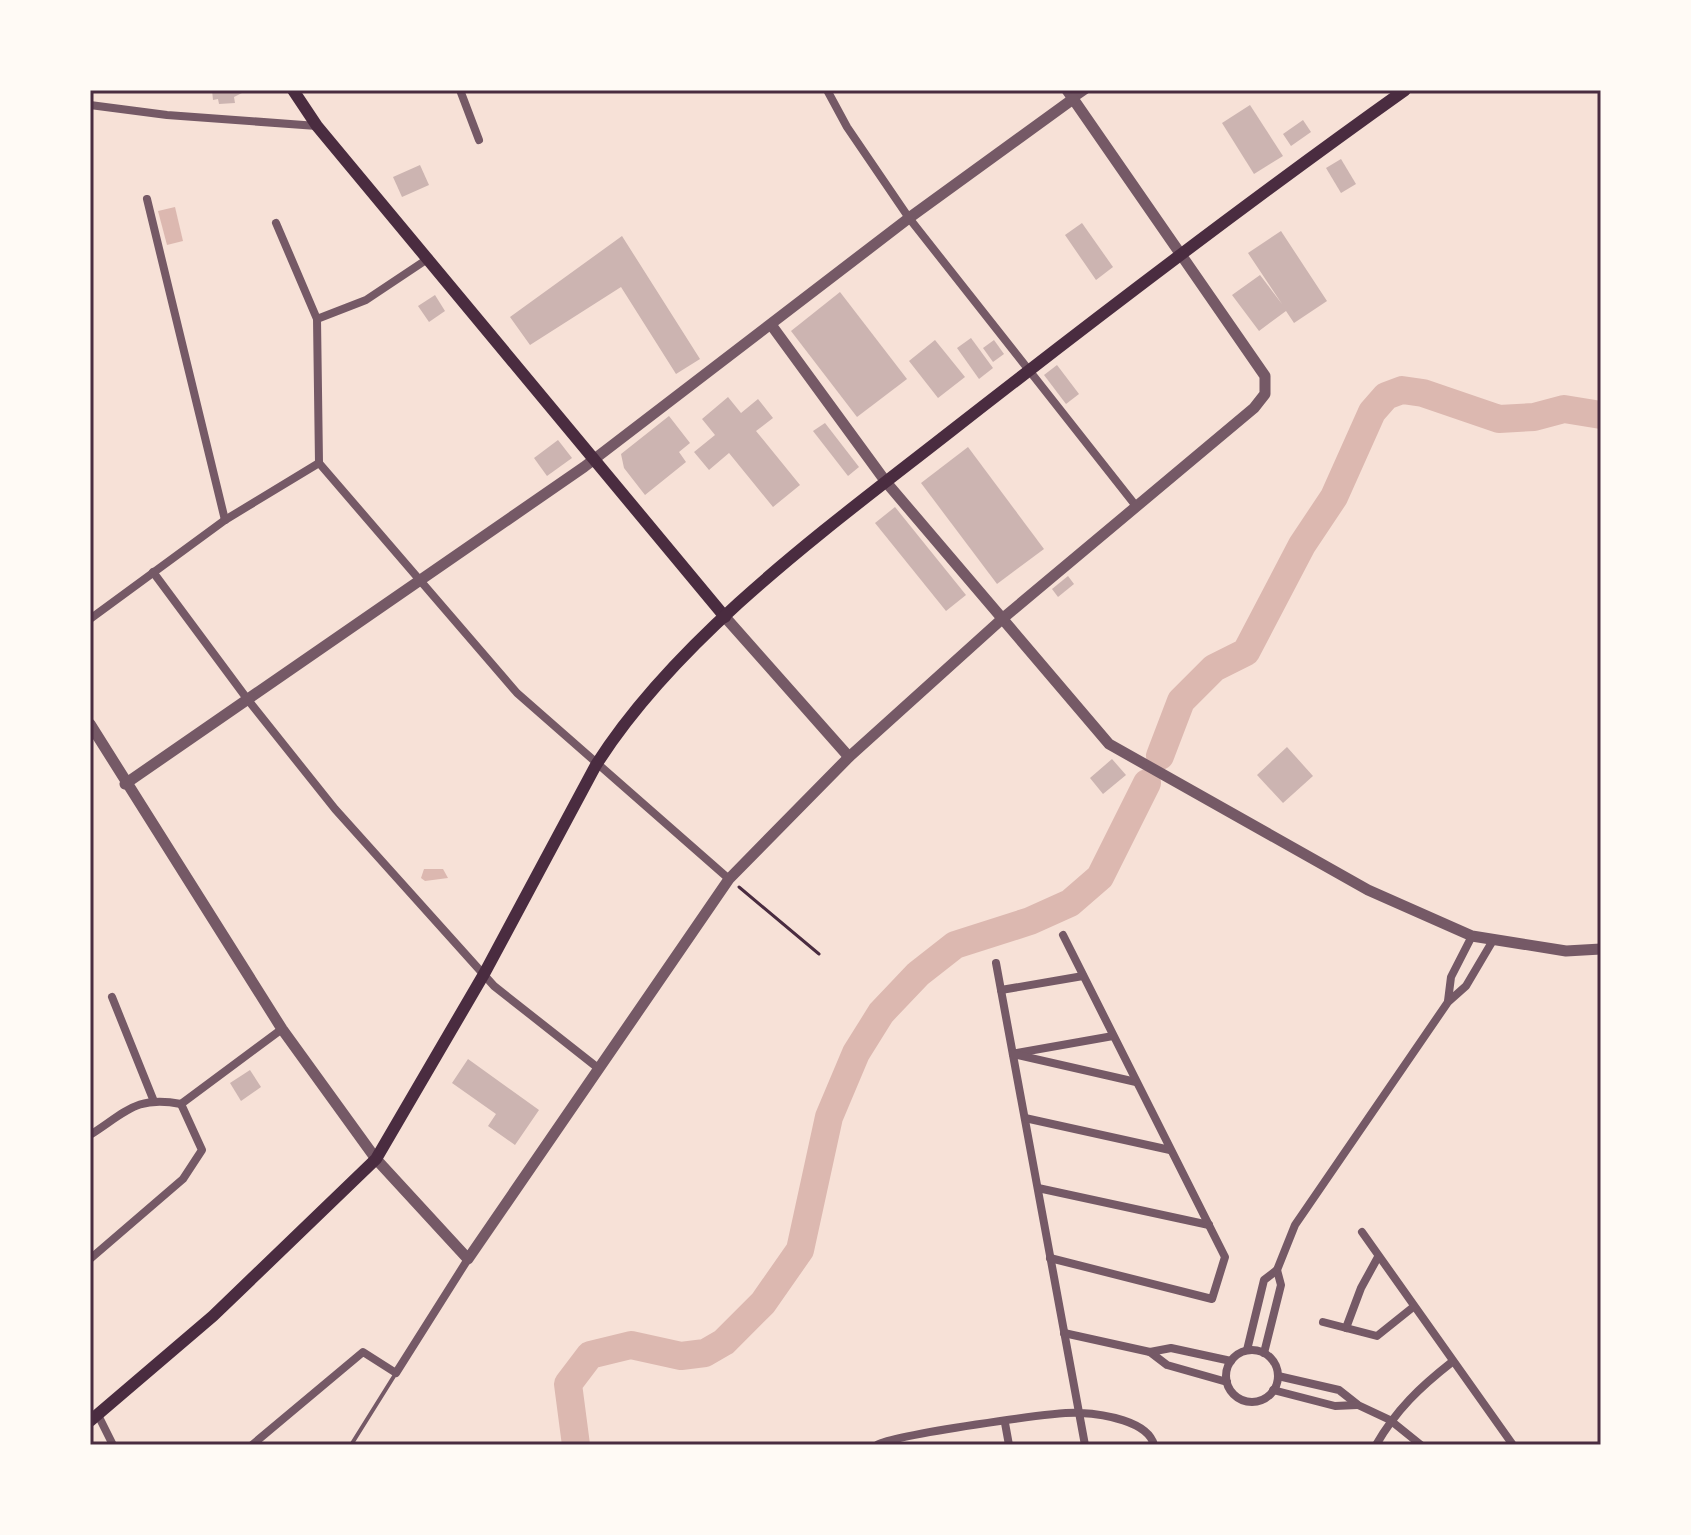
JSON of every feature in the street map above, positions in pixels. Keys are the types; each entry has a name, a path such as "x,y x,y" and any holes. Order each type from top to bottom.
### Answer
{"main road":[{"path":"293,90 317,126 725,617"},
{"path":"94,1418 213,1316 376,1159 484,974 596,765 614,737 669,673 725,617 886,482 1181,253 1405,90"}],"street":[{"path":"460,90 479,140"},
{"path":"827,90 847,127 909,218 1136,506"},
{"path":"125,784 594,460 1070,95 1086,90"},
{"path":"252,1445 363,1352 396,1373 468,1259 729,879 849,757 1002,619 1254,408 1267,387 1265,376 1070,95"},
{"path":"90,105 167,115 317,126"},
{"path":"147,199 225,520"},
{"path":"276,223 317,319 319,463 418,583 517,693 729,879"},
{"path":"317,319 366,300 429,258"},
{"path":"772,326 886,482 1109,744 1368,890 1472,936 1492,942 1566,951 1601,949"},
{"path":"90,619 225,520 319,463"},
{"path":"153,572 248,700 335,809 484,974 598,1068"},
{"path":"725,617 849,757"},
{"path":"90,724 282,1029 376,1159 468,1259"},
{"path":"1050,1258 1212,1299 1225,1257 1063,935"},
{"path":"1448,1002 1451,977 1472,936"},
{"path":"1227,1382 1231,1361 1247,1350 1264,1280 1277,1270 1295,1225 1448,1002 1466,986 1492,942"},
{"path":"996,963 1085,1445"},
{"path":"1001,990 1083,976"},
{"path":"112,997 153,1099"},
{"path":"90,1135 140,1103 153,1099 181,1104 282,1029"},
{"path":"1013,1054 1113,1036"},
{"path":"1013,1054 1136,1082"},
{"path":"90,1259 183,1179 202,1150 181,1104"},
{"path":"1025,1118 1170,1150"},
{"path":"1038,1188 1209,1225"},
{"path":"1362,1232 1412,1308 1513,1445"},
{"path":"1346,1328 1361,1288 1378,1257"},
{"path":"1264,1353 1281,1285 1277,1270"},
{"path":"1323,1322 1377,1336 1412,1308"},
{"path":"1064,1333 1150,1352 1171,1348 1231,1361"},
{"path":"1150,1352 1167,1365 1227,1382 1236,1396 1252,1402 1268,1396 1278,1376 1274,1362 1264,1353 1247,1350"},
{"path":"1376,1445 1390,1420 1413,1392 1452,1362"},
{"path":"1278,1376 1339,1390 1358,1405 1390,1420 1421,1445"},
{"path":"1273,1390 1335,1406 1358,1405"},
{"path":"877,1445 935,1432 1079,1412 1141,1426 1150,1432 1154,1445"},
{"path":"94,1418 113,1445"},
{"path":"1005,1423 1009,1445"},
{"path":"935,1432 937,1445"}],"lane":[{"path":"351,1445 396,1373"}],"path":[{"path":"729,879 819,954"}],"shaded area":[{"path":"175,207 183,241 167,245 158,211"},
{"path":"424,869 443,869 448,878 425,881 421,878"}],"building":[{"path":"212,90 248,90 234,97 235,103 219,104 218,99 213,100"},
{"path":"1250,105 1283,156 1254,174 1222,123"},
{"path":"1303,120 1311,132 1291,146 1283,134"},
{"path":"1341,159 1356,184 1341,193 1326,168"},
{"path":"420,165 429,185 402,197 393,177"},
{"path":"1082,223 1113,267 1096,280 1065,235"},
{"path":"1281,231 1327,301 1294,323 1286,311 1259,331 1232,295 1260,275 1282,304 1248,253"},
{"path":"622,236 700,359 676,374 621,287 530,345 510,317"},
{"path":"840,292 907,379 857,417 791,331"},
{"path":"435,295 445,311 429,322 418,306"},
{"path":"971,338 993,368 979,379 957,348"},
{"path":"935,340 965,377 938,398 909,361"},
{"path":"994,340 1004,354 993,362 983,348"},
{"path":"1057,365 1079,394 1066,404 1044,375"},
{"path":"728,397 741,413 758,399 773,418 756,431 800,485 773,507 729,453 709,470 694,452 715,435 702,419"},
{"path":"669,416 690,443 679,452 686,462 645,495 624,468 621,454"},
{"path":"825,423 859,467 848,476 813,431"},
{"path":"558,440 572,458 547,476 534,458"},
{"path":"968,447 1044,549 997,584 921,483"},
{"path":"895,507 966,595 946,611 875,523"},
{"path":"1068,576 1074,584 1058,597 1052,589"},
{"path":"1287,747 1313,776 1283,803 1257,775"},
{"path":"1112,759 1126,775 1103,794 1090,778"},
{"path":"468,1059 539,1110 515,1145 488,1126 496,1114 452,1083"},
{"path":"250,1070 261,1087 241,1101 230,1083"}],"waterway":[{"path":"1160,756 1181,701 1214,668 1246,652 1302,545 1334,497 1372,412 1386,396 1402,390 1423,393 1499,419 1534,417 1564,409 1601,415"},
{"path":"576,1445 568,1384 590,1355 631,1345 681,1356 705,1353 724,1342 763,1303 800,1250 829,1117 856,1053 881,1013 918,974 955,945 1030,921 1070,903 1100,877 1147,783"}]}
